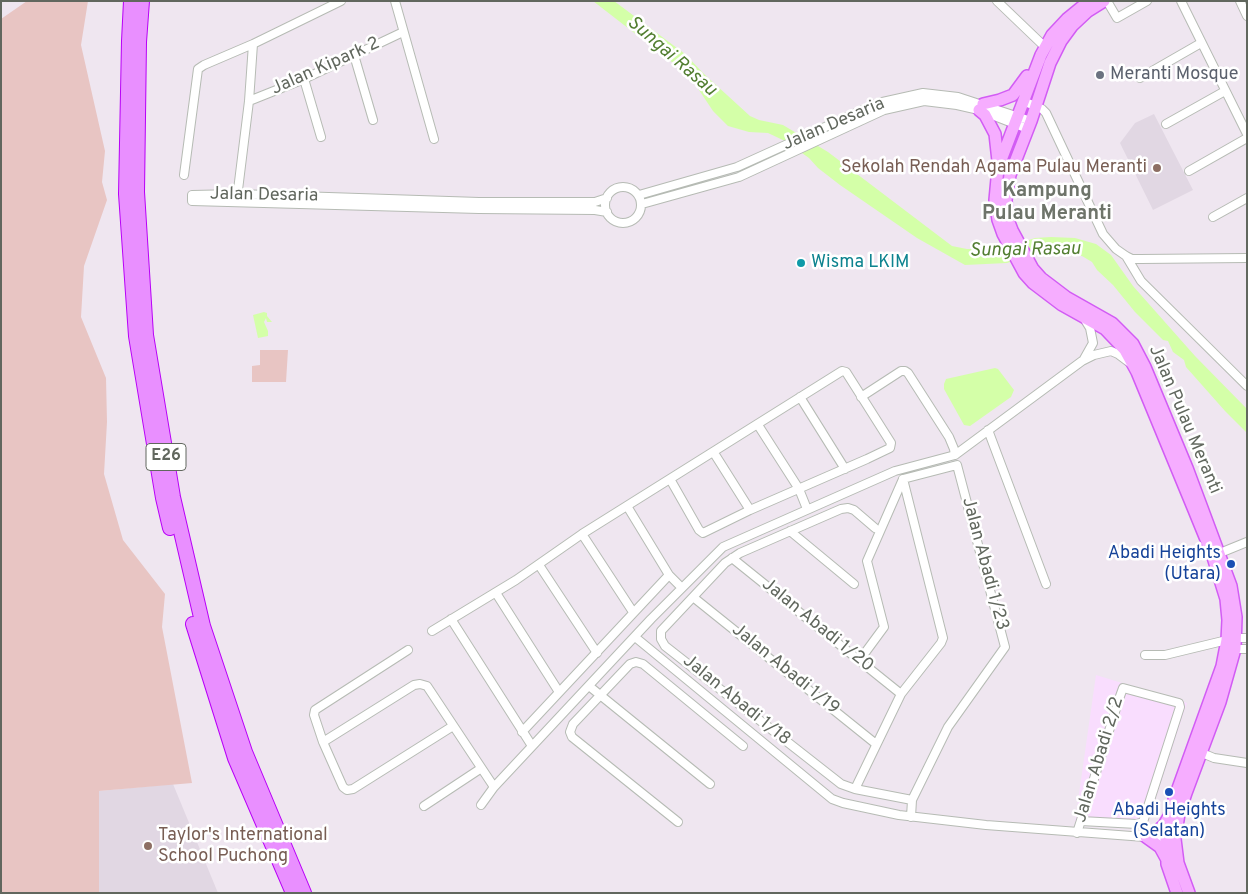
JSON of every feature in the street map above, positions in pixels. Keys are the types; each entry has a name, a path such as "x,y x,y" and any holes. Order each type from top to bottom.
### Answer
{"highway":[{"name":"E26","path":"131,1 126,194 136,336 163,498 194,628 235,758 292,893"},
{"name":"E26","path":"142,1 139,42 136,192 146,335 173,497 203,626 245,752 304,893"}],"main road":[{"name":"Jalan Pulau Meranti","path":"1089,1 1067,18 1052,35 1043,51 1022,101 998,168 996,200 998,220 1008,232 1040,290 1105,329 1125,350 1134,365 1212,554 1239,643 1216,683 1170,812 1171,839 1189,893"},
{"name":"Jalan Pulau Meranti","path":"1008,232 1006,200 1010,175 1037,106 1050,63 1061,41 1072,26 1088,11 1106,1"},
{"path":"998,168 996,134 981,107 1013,95 1043,51"},
{"name":"Jalan Pulau Meranti","path":"1028,271 1112,323 1133,344 1145,367 1178,446 1220,553 1233,595 1239,643 1227,683 1186,792 1171,839 1167,864 1177,893"},
{"path":"1167,864 1160,847 1146,837 1164,825 1170,812"}],"street":[{"path":"184,175 198,70 204,65 253,44 341,1"},
{"path":"395,1 434,139"},
{"path":"997,1 1043,51"},
{"path":"1106,1 1117,18 1147,1"},
{"path":"1181,1 1247,134"},
{"path":"1240,1 1247,16"},
{"name":"Jalan Kipark 2","path":"249,101 304,79 403,32"},
{"path":"1140,78 1201,43"},
{"path":"237,198 249,101 253,44"},
{"path":"354,55 373,120"},
{"path":"304,79 321,137"},
{"path":"1166,124 1225,91"},
{"name":"Jalan Desaria","path":"981,107 924,101 884,110 739,177 642,204 637,218 624,224 613,220 606,212 595,210 479,209 237,198 192,195 192,201 237,198 595,202 606,198 613,190 623,187 629,188 639,195 737,167 878,103 923,93 958,97 1030,125"},
{"path":"1022,101 1042,109 1051,122 1103,234 1116,249 1126,256 1142,281 1247,386"},
{"path":"1189,171 1247,138"},
{"path":"639,195 642,204"},
{"path":"606,198 606,212"},
{"path":"1213,217 1247,198"},
{"path":"1126,256 1140,259 1247,258"},
{"path":"1078,313 1090,328 1093,337 1091,348 1082,361"},
{"path":"481,805 529,743 589,686 681,587 723,547 895,471 955,455 1082,361 1102,352 1110,351 1118,354 1134,365"},
{"path":"432,631 496,593 582,534 842,371 846,372 891,443 890,448 703,533 670,479"},
{"path":"861,397 901,371 908,373 952,443 955,455"},
{"path":"800,398 845,469"},
{"path":"758,425 799,489 807,509"},
{"path":"988,430 1046,584"},
{"path":"714,453 750,510"},
{"name":"Jalan Abadi 1/23","path":"903,479 957,465 1005,648 948,727 912,800 911,817"},
{"path":"859,661 884,627 867,561 903,479"},
{"path":"854,789 901,694 943,638 903,479"},
{"path":"627,506 669,574 681,587"},
{"path":"732,558 841,509 848,508 854,510 875,528"},
{"path":"790,531 854,584"},
{"path":"582,534 633,612"},
{"path":"1220,553 1247,542"},
{"name":"Jalan Abadi 1/18","path":"732,558 661,631 662,642 841,784 854,789 912,800"},
{"name":"Jalan Abadi 1/20","path":"732,558 901,694"},
{"path":"539,565 596,652"},
{"path":"522,732 669,574"},
{"path":"496,593 558,692"},
{"name":"Jalan Abadi 1/19","path":"693,597 876,744"},
{"path":"451,619 529,743"},
{"path":"635,637 824,794 843,803 911,817 1077,833 1171,839"},
{"path":"1144,654 1165,655 1239,643"},
{"path":"408,650 315,710 314,715 323,742 343,787 350,790 453,726"},
{"path":"678,822 572,737 570,728 573,724 630,664 636,662 643,664 744,746"},
{"path":"323,742 417,684 426,686 480,769 494,787"},
{"path":"589,686 710,784"},
{"name":"Jalan Abadi 2/2","path":"1077,833 1123,688 1180,705 1143,822 1137,824 1081,821"},
{"path":"1202,753 1214,758 1247,763"},
{"path":"424,806 480,769"}],"shaded area":[{"path":"27,1 88,1 81,45 105,151 102,182 107,200 84,266 81,317 106,378 107,422 104,474 123,540 165,594 162,627 192,783 99,791 99,893 1,893 1,19"},
{"name":"Sekolah Rendah Agama Pulau Meranti","path":"1154,114 1193,190 1153,210 1120,143 1135,123"},
{"path":"260,350 288,350 286,382 252,382 252,366 260,365"},
{"path":"1096,675 1187,703 1147,826 1075,822"},
{"name":"Taylor's International School Puchong","path":"173,784 218,893 99,893 99,791"}],"water":[{"name":"Sungai Rasau","path":"593,1 614,1 685,54 750,116 783,125 828,152 952,246 967,249 1002,249 1035,238 1051,237 1075,238 1096,244 1111,255 1133,286 1195,356 1247,409 1247,433 1186,367 1184,360 1173,352 1168,341 1163,340 1135,312 1092,262 1082,256 1042,253 1007,263 965,265 917,238 840,185 818,168 809,158 785,141 768,133 749,132 728,126 713,111 686,73"},
{"path":"267,313 272,322 267,322 266,318 264,322 268,336 258,338 253,315"},
{"path":"995,368 998,369 1014,390 1011,397 970,426 964,425 944,389 946,379"}],"place":[{"name":"Meranti Mosque","path":"1100,75"},
{"name":"Sekolah Rendah Agama Pulau Meranti","path":"1157,168"},
{"name":"Wisma LKIM","path":"801,263"},
{"name":"Abadi Heights (Utara)","path":"1231,564"},
{"name":"Abadi Heights (Selatan)","path":"1169,792"},
{"name":"Taylor's International School Puchong","path":"148,846"}],"district":[{"name":"Kampung Pulau Meranti","path":"1047,204"}]}
